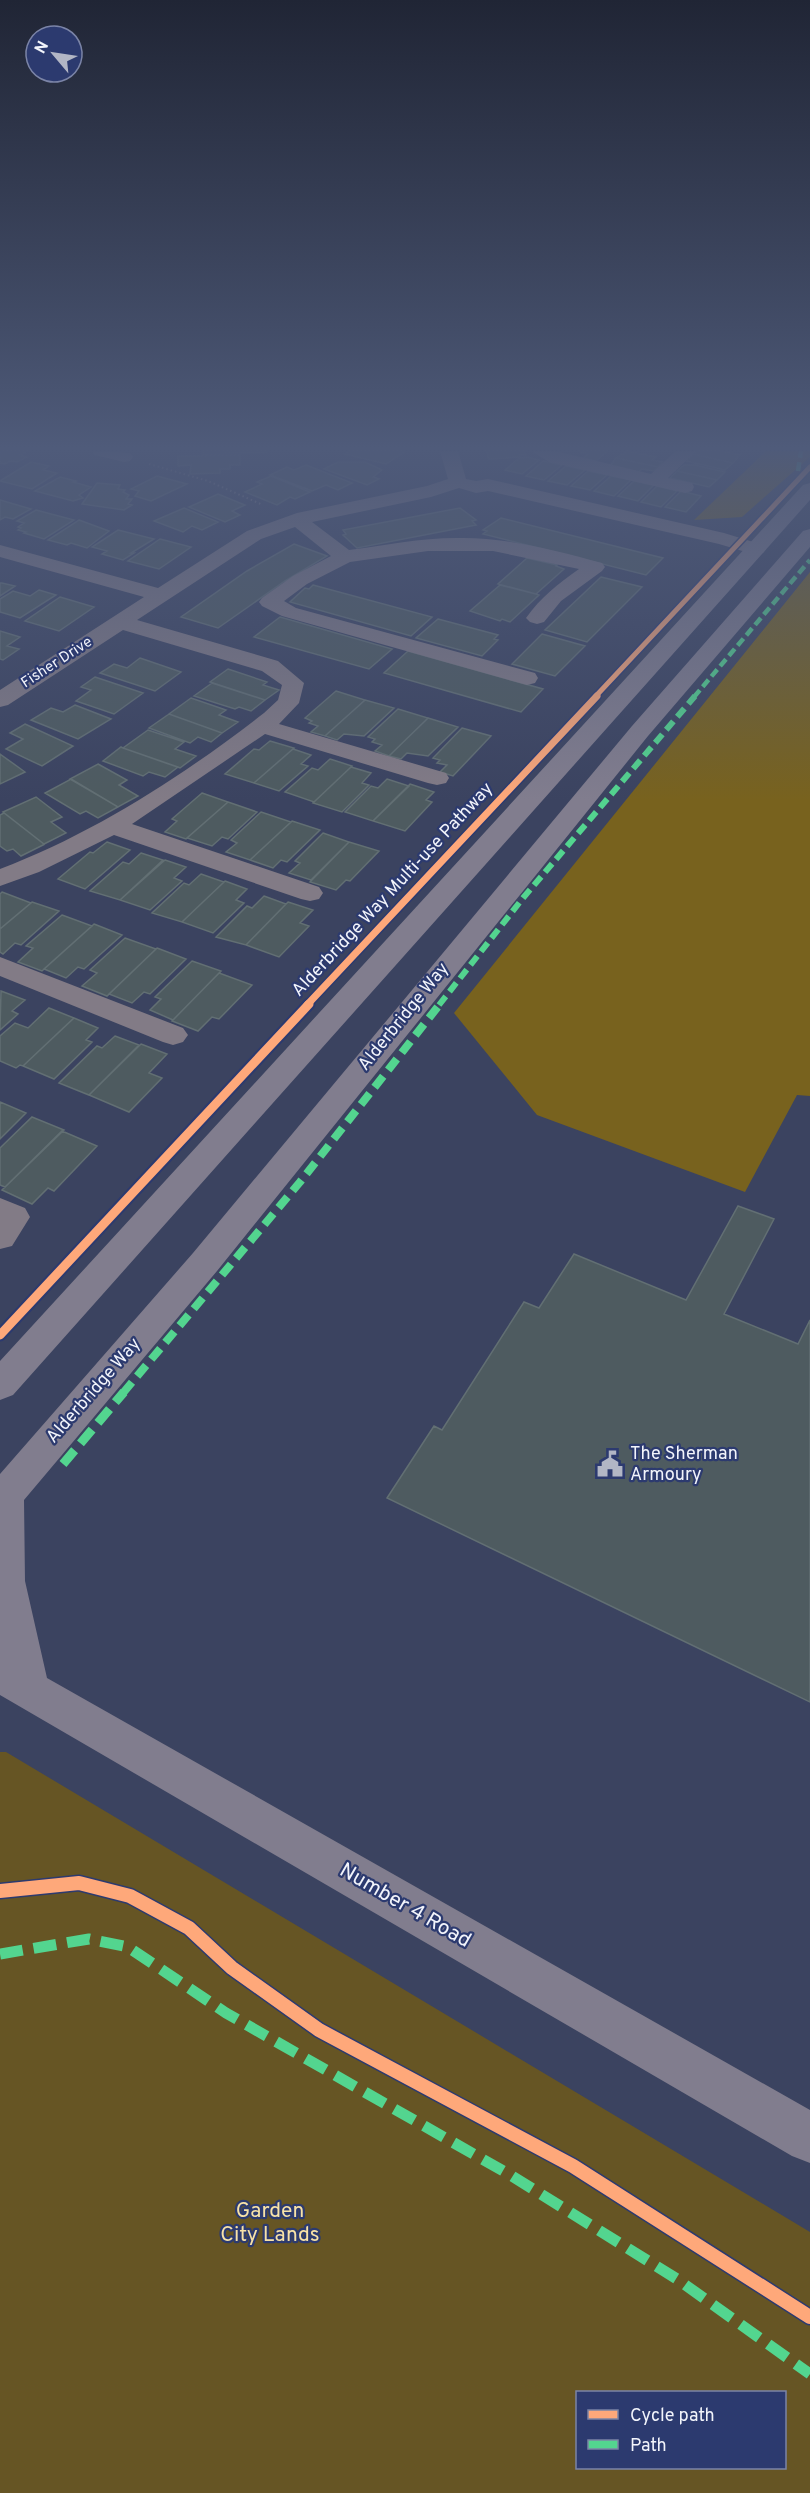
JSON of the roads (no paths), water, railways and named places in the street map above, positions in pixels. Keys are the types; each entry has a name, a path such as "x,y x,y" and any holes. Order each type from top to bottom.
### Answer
{"main road":[{"path":"0,1385 740,567"},
{"path":"614,762 644,700 758,567"},
{"name":"Alderbridge Way","path":"2,1498 205,1262 614,762 781,567"},
{"path":"2,1498 10,1689"},
{"name":"Number 4 Road","path":"10,1689 810,2138"}],"street":[{"path":"59,567 160,595"},
{"name":"Fisher Drive","path":"0,700 203,567"},
{"path":"325,567 300,580 269,602 289,612 527,678"},
{"path":"537,618 554,597 595,567"},
{"path":"732,567 733,575"},
{"path":"0,878 25,870 112,826 163,796 261,726 288,703 293,683 270,666 120,622"},
{"path":"261,726 437,778"},
{"path":"112,826 310,893"},
{"path":"0,966 173,1035"},
{"path":"0,1210 14,1217 0,1237"}],"place":[{"name":"The Sherman Armoury","path":"610,1464"}],"park label":[{"name":"Garden City Lands","path":"270,2223"}]}
